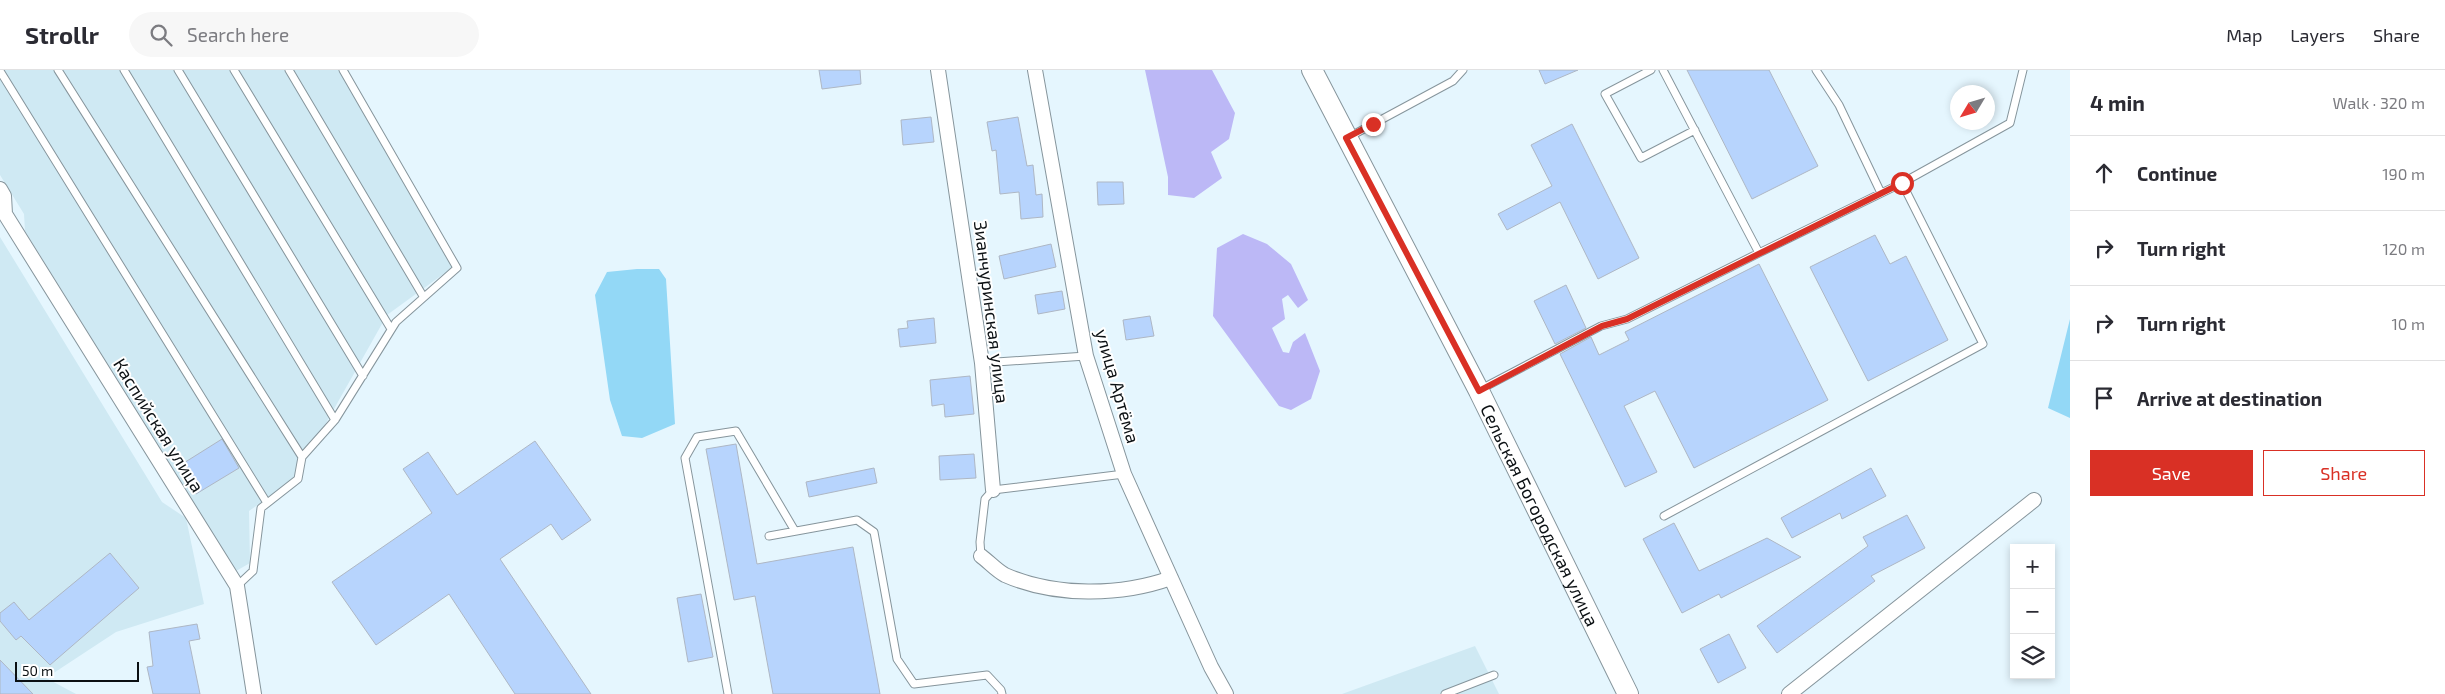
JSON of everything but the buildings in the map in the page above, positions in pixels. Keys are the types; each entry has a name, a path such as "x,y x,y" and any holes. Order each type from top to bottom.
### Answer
{"main road":[{"name":"Сельская Богородская улица","path":"1312,70 1479,391 1628,694"}],"street":[{"name":"Зианчуринская улица","path":"938,70 982,363 993,490"},
{"name":"улица Артёма","path":"1035,70 1086,356 1124,474 1211,667 1226,694"},
{"name":"Каспийская улица","path":"0,189 4,196 5,214 237,586 254,694"},
{"path":"1789,694 2034,500"},
{"path":"981,556 1003,574 1043,588 1093,591 1150,586 1171,578"}],"lane":[{"path":"58,70 302,457"},
{"path":"124,70 335,420"},
{"path":"178,70 363,376"},
{"path":"234,70 392,329"},
{"path":"289,70 422,296"},
{"path":"237,586 253,571 261,508 298,479 302,457 335,420 396,322 422,296 457,268 343,70"},
{"path":"1346,138 1453,81 1463,70"},
{"path":"1651,70 1605,94 1641,158 1695,130"},
{"path":"1663,70 1759,253"},
{"path":"1816,70 1839,105 1881,193"},
{"path":"1479,391 1602,326 1627,319 1902,183 2010,123 2023,70"},
{"path":"0,71 267,503"},
{"path":"1664,516 1983,344 1902,183"},
{"path":"982,363 1086,356"},
{"path":"728,694 686,458 697,437 736,431 795,531"},
{"path":"993,490 1124,474"},
{"name":"Зианчуринская улица","path":"981,556 980,542 985,499 993,490"},
{"path":"769,536 857,520 874,532 897,659 914,684 987,675 1001,690 1002,694"},
{"path":"1445,694 1494,675"}],"shaded area":[{"path":"0,70 342,70 453,267 387,315 295,478 249,511 250,563 236,571 25,231 24,214 0,175"},
{"path":"1145,70 1212,70 1235,113 1229,139 1211,152 1222,178 1194,198 1168,195 1168,177"},
{"path":"1243,234 1267,244 1291,264 1308,300 1298,308 1288,295 1282,299 1285,319 1272,328 1283,352 1289,353 1293,342 1305,333 1320,371 1311,399 1291,410 1279,406 1213,316 1217,248"},
{"path":"0,237 162,502 186,518 204,604 116,632 46,678 76,694 0,694"},
{"path":"659,269 666,279 675,424 642,438 622,436 610,400 595,295 607,272"},
{"path":"2070,319 2070,418 2048,408"},
{"path":"1475,646 1499,694 1342,694"}],"route":[{"path":"1373,124 1346,138 1479,391 1602,326 1627,319 1902,183"}]}
